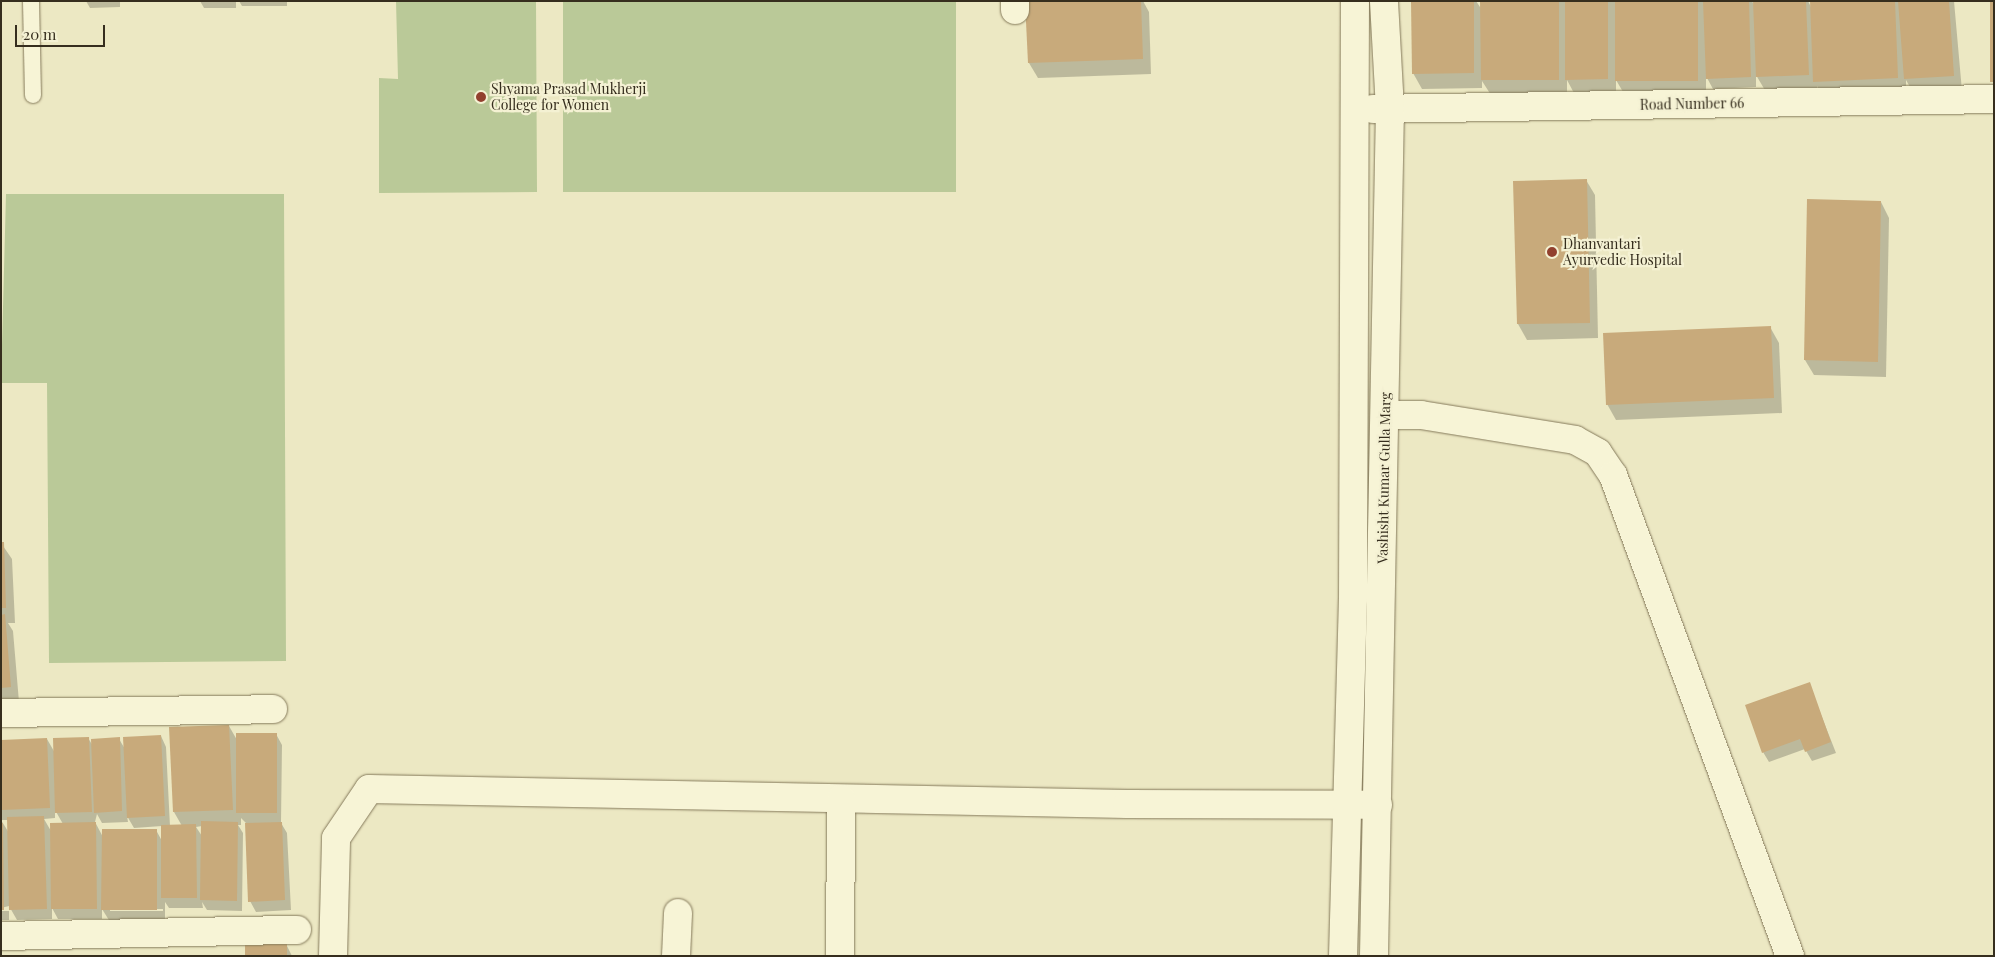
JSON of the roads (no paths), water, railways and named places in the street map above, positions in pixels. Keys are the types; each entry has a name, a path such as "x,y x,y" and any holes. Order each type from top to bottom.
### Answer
{"street":[{"path":"1343,956 1353,580 1355,1"},
{"name":"Vashisht Kumar Gulla Marg","path":"1374,956 1390,109 1384,1"},
{"name":"Road Number 66","path":"1355,109 1994,99"},
{"path":"1385,415 1421,414 1575,440 1598,453 1613,475 1790,956"},
{"path":"1,712 273,709"},
{"path":"333,956 336,838 369,789 841,799 1378,805"},
{"path":"840,956 841,799"},
{"path":"676,956 678,912"},
{"path":"1,936 297,930"}],"lane":[{"path":"31,1 33,95"}],"place":[{"name":"Shyama Prasad Mukherji College for Women","path":"481,97"},
{"name":"Dhanvantari Ayurvedic Hospital","path":"1552,252"}]}
